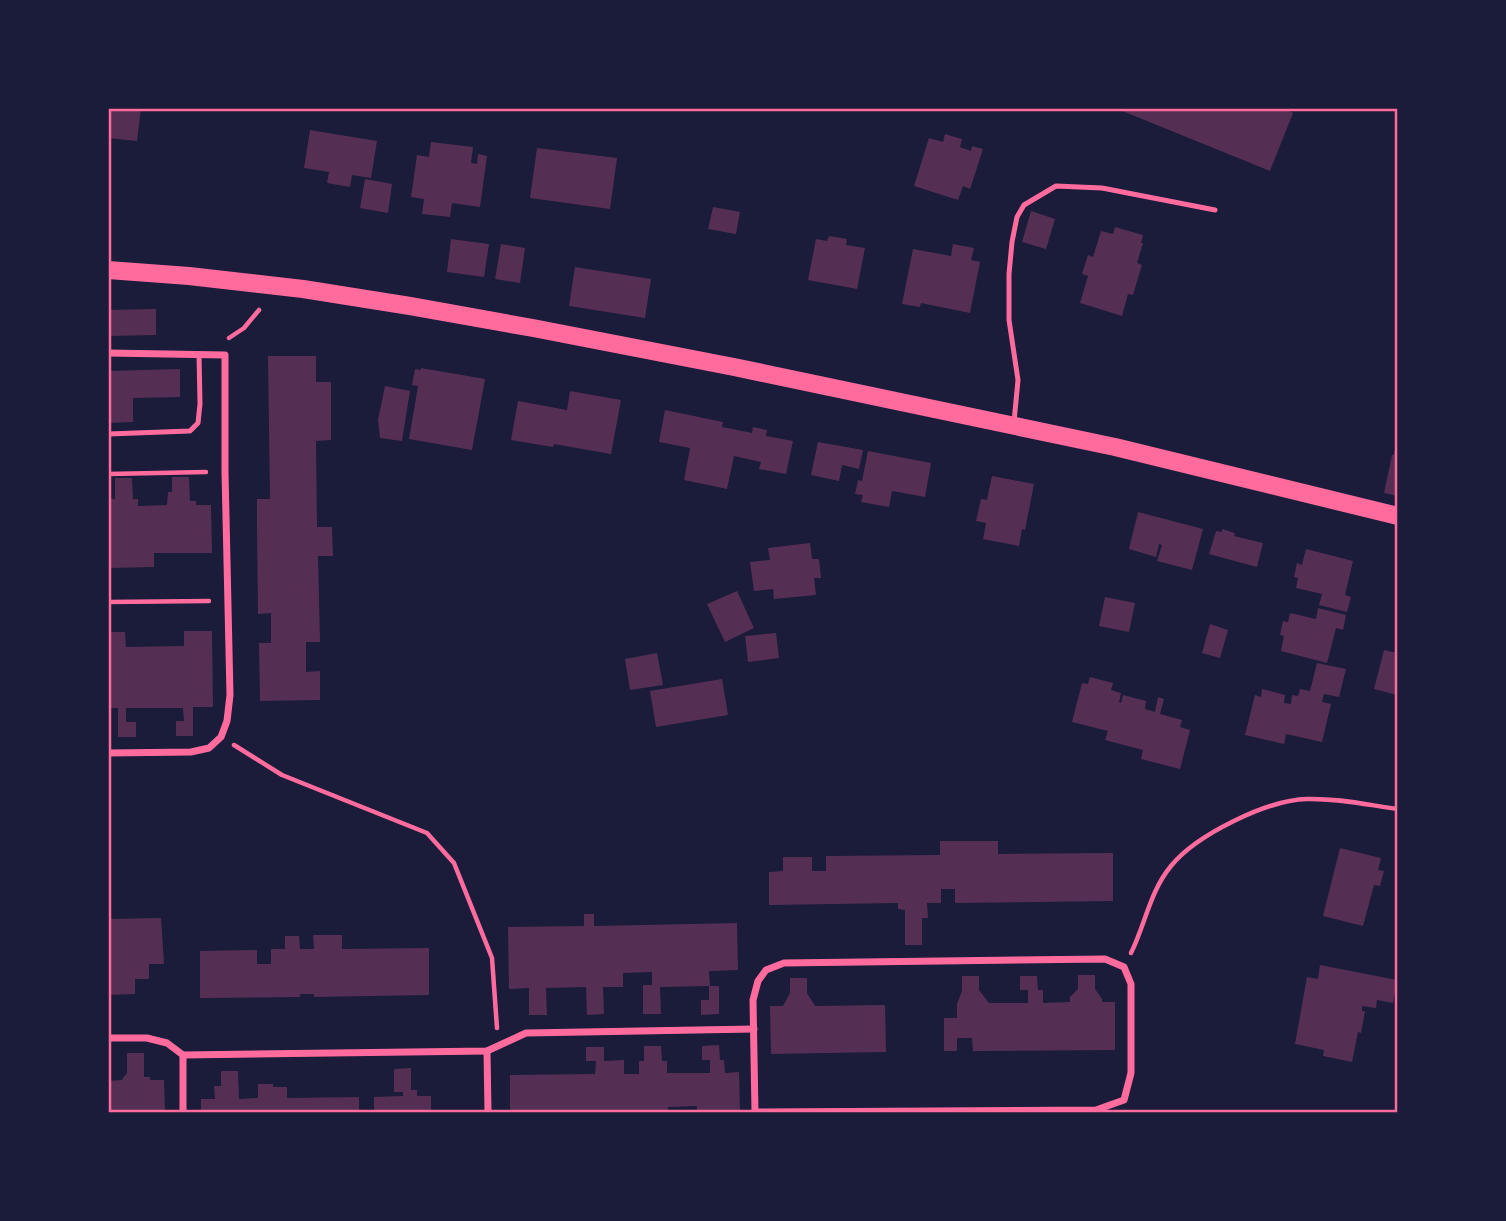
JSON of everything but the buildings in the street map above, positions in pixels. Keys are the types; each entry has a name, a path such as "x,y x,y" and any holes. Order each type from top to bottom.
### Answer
{"main road":[{"path":"108,270 262,284 397,304 721,364 1156,456 1398,516"}],"street":[{"path":"108,353 225,355 230,695 227,721 221,737 209,748 191,752 108,753"},
{"path":"1105,959 1124,967 1131,984 1131,1073 1124,1100 1096,1110 755,1112 753,1000 758,981 766,970 784,963 1105,959"},
{"path":"108,1038 147,1038 167,1043 183,1055 487,1051 526,1033 754,1029"},
{"path":"487,1051 488,1112"},
{"path":"183,1055 183,1112"}],"lane":[{"path":"1014,425 1018,380 1009,320 1009,274 1017,217 1024,205 1056,186 1102,188 1215,210"},
{"path":"108,435 190,432 198,423 199,354"}],"path":[{"path":"248,309 272,312"},
{"path":"225,355 229,338 244,328 259,310"},
{"path":"108,474 225,472"},
{"path":"108,602 228,601"},
{"path":"221,737 282,775 427,833 454,863 492,958 498,1045"},
{"path":"1124,967 1150,903 1170,866 1215,831 1268,807 1305,799 1327,799 1398,809"}]}
